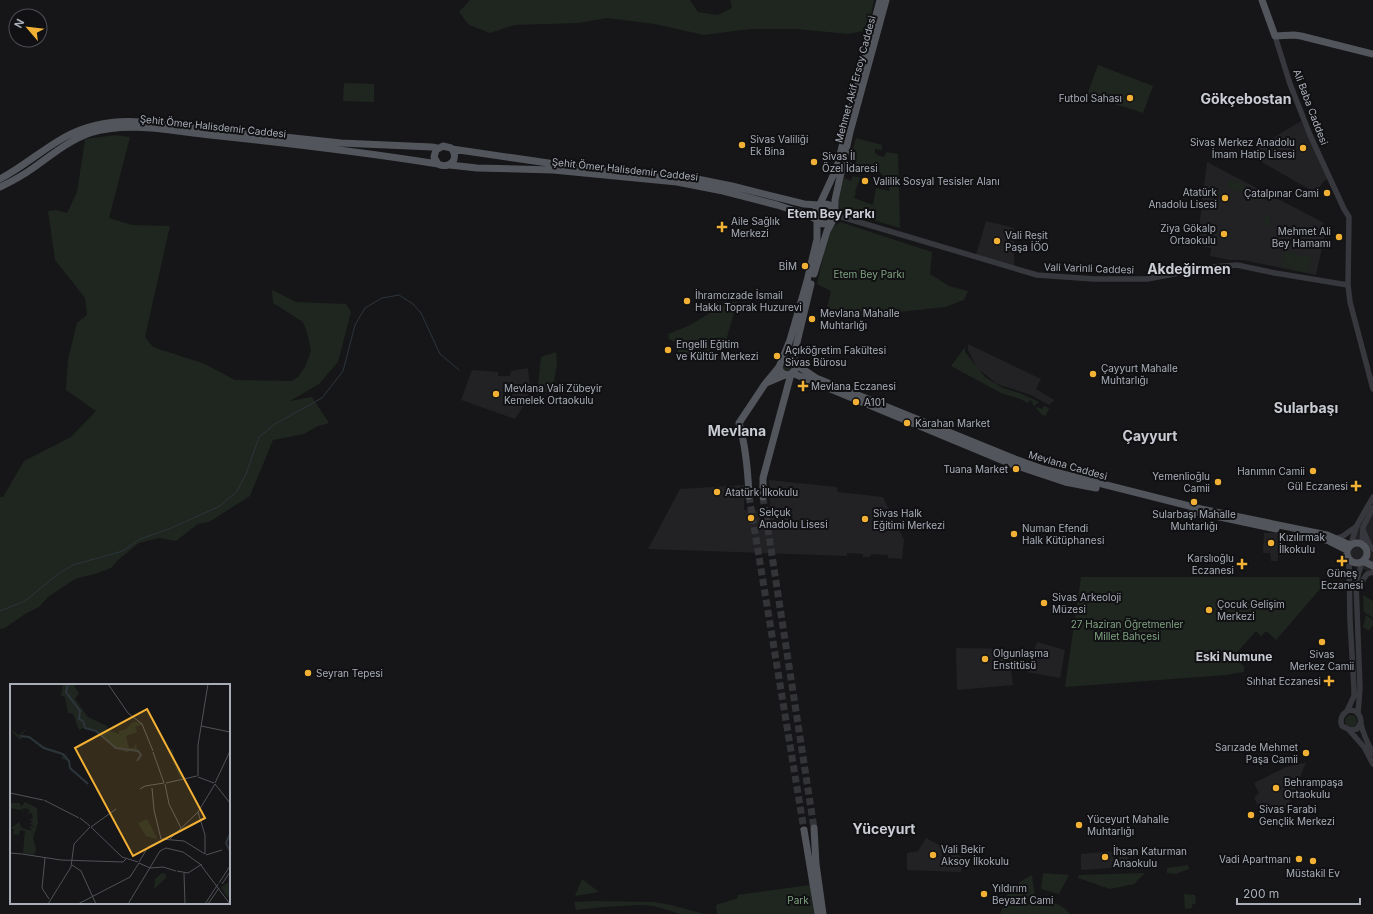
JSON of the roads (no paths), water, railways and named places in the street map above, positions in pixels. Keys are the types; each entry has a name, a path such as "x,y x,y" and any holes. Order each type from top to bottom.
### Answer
{"main road":[{"name":"Mehmet Akif Ersoy Caddesi","path":"820,205 837,167 880,0"},
{"name":"Mehmet Akif Ersoy Caddesi","path":"794,363 796,348 817,263 827,231 834,216 835,200 850,132 886,0"},
{"name":"Ali Baba Caddesi","path":"1262,0 1275,36"},
{"path":"1275,36 1301,36 1373,54"},
{"name":"Şehit Ömer Halisdemir Caddesi","path":"0,179 71,134 98,124 116,121 141,122 341,143 385,144 438,148"},
{"name":"Şehit Ömer Halisdemir Caddesi","path":"0,187 18,178 71,142 99,131 122,128 153,129 268,141 438,164"},
{"path":"445,146 452,149 455,157 454,161 450,165 444,166 438,164 434,156 438,148 445,146"},
{"name":"Şehit Ömer Halisdemir Caddesi","path":"452,149 555,164 687,176 804,204 820,205"},
{"name":"Şehit Ömer Halisdemir Caddesi","path":"450,165 477,168 553,170 677,182 723,191 777,205 808,215 817,220"},
{"path":"827,203 833,207 834,216 826,224 819,223 814,214 817,207 827,203"},
{"path":"789,374 781,372 781,364 790,340 807,281 817,239 817,220"},
{"path":"748,496 747,465 743,437 739,423 765,384 781,364 788,358 794,363 795,370 765,384"},
{"name":"Mevlana Caddesi","path":"794,363 816,378 1008,457 1036,467 1201,509 1327,535 1337,538 1349,546"},
{"path":"763,497 764,478 789,374"},
{"name":"Mevlana Caddesi","path":"789,374 989,455 1066,482 1211,516 1309,535 1349,546"},
{"path":"1362,562 1370,555 1362,544 1356,542 1349,546 1347,556 1349,560 1354,563 1362,562 1373,566"},
{"path":"814,828 816,864 823,914"},
{"path":"804,830 818,914"}],"street":[{"name":"Ali Baba Caddesi","path":"1275,36 1290,84 1310,135 1349,217 1348,285"},
{"name":"Vali Varinli Caddesi","path":"834,216 1047,277 1147,279 1212,267 1237,265 1348,285"},
{"path":"1348,285 1350,302 1373,389"},
{"path":"1362,544 1360,527 1373,497"},
{"path":"1349,546 1373,508"},
{"path":"1337,538 1360,527"},
{"path":"1360,527 1373,549"},
{"path":"1349,560 1350,620 1354,696 1347,711 1342,715 1341,721 1343,727 1349,730 1364,747 1373,764"},
{"path":"1358,713 1360,688 1356,582 1362,562"},
{"path":"1356,589 1366,574 1373,572"},
{"path":"1347,711 1353,710 1358,713 1373,753"},
{"path":"1349,730 1356,729 1361,722"}],"waterway":[{"path":"0,611 25,601 58,574 73,565 123,551 140,539 169,529 220,506 237,491 246,474 259,437 275,424 322,398 343,371 355,325 365,308 382,298 399,295 413,304 421,313 440,354 459,370"}],"tunnel":[{"path":"749,496 804,830"},
{"path":"763,497 814,828"}],"place":[{"name":"Futbol Sahası","path":"1130,98"},
{"name":"Sivas Valiliği Ek Bina","path":"742,145"},
{"name":"Sivas Merkez Anadolu İmam Hatip Lisesi","path":"1303,148"},
{"name":"Sivas İl Özel İdaresi","path":"814,162"},
{"name":"Valilik Sosyal Tesisler Alanı","path":"865,181"},
{"name":"Çatalpınar Cami","path":"1327,193"},
{"name":"Atatürk Anadolu Lisesi","path":"1225,198"},
{"name":"Aile Sağlık Merkezi","path":"722,227"},
{"name":"Ziya Gökalp Ortaokulu","path":"1224,234"},
{"name":"Mehmet Ali Bey Hamamı","path":"1339,237"},
{"name":"Vali Reşit Paşa İÖO","path":"997,241"},
{"name":"BİM","path":"805,266"},
{"name":"İhramcızade İsmail Hakkı Toprak Huzurevi","path":"687,301"},
{"name":"Mevlana Mahalle Muhtarlığı","path":"812,319"},
{"name":"Engelli Eğitim ve Kültür Merkezi","path":"668,350"},
{"name":"Açıköğretim Fakültesi Sivas Bürosu","path":"777,356"},
{"name":"Çayyurt Mahalle Muhtarlığı","path":"1093,374"},
{"name":"Mevlana Eczanesi","path":"803,386"},
{"name":"Mevlana Vali Zübeyir Kemelek Ortaokulu","path":"496,394"},
{"name":"A101","path":"856,402"},
{"name":"Karahan Market","path":"907,423"},
{"name":"Tuana Market","path":"1016,469"},
{"name":"Hanımın Camii","path":"1313,471"},
{"name":"Yemenlioğlu Camii","path":"1218,482"},
{"name":"Gül Eczanesi","path":"1356,486"},
{"name":"Atatürk İlkokulu","path":"717,492"},
{"name":"Sularbaşı Mahalle Muhtarlığı","path":"1194,502"},
{"name":"Selçuk Anadolu Lisesi","path":"751,518"},
{"name":"Sivas Halk Eğitimi Merkezi","path":"865,519"},
{"name":"Numan Efendi Halk Kütüphanesi","path":"1014,534"},
{"name":"Kızılırmak İlkokulu","path":"1271,543"},
{"name":"Güneş Eczanesi","path":"1342,561"},
{"name":"Karslıoğlu Eczanesi","path":"1242,564"},
{"name":"Sivas Arkeoloji Müzesi","path":"1044,603"},
{"name":"Çocuk Gelişim Merkezi","path":"1209,610"},
{"name":"Sivas Merkez Camii","path":"1322,642"},
{"name":"Olgunlaşma Enstitüsü","path":"985,659"},
{"name":"Seyran Tepesi","path":"308,673"},
{"name":"Sıhhat Eczanesi","path":"1329,681"},
{"name":"Sarızade Mehmet Paşa Camii","path":"1306,753"},
{"name":"Behrampaşa Ortaokulu","path":"1276,788"},
{"name":"Sivas Farabi Gençlik Merkezi","path":"1251,815"},
{"name":"Yüceyurt Mahalle Muhtarlığı","path":"1079,825"},
{"name":"Vali Bekir Aksoy İlkokulu","path":"933,855"},
{"name":"İhsan Katurman Anaokulu","path":"1105,857"},
{"name":"Vadi Apartmanı","path":"1299,859"},
{"name":"Müstakil Ev","path":"1313,861"},
{"name":"Yıldırım Beyazıt Cami","path":"984,894"}],"district":[{"name":"Gökçebostan","path":"1246,99"},
{"name":"Etem Bey Parkı","path":"831,214"},
{"name":"Akdeğirmen","path":"1189,269"},
{"name":"Sularbaşı","path":"1306,408"},
{"name":"Mevlana","path":"737,431"},
{"name":"Çayyurt","path":"1150,436"},
{"name":"Eski Numune","path":"1234,657"},
{"name":"Yüceyurt","path":"884,829"}],"park label":[{"name":"27 Haziran Öğretmenler Millet Bahçesi","path":"1127,630"},
{"name":"Park","path":"798,900"}]}
